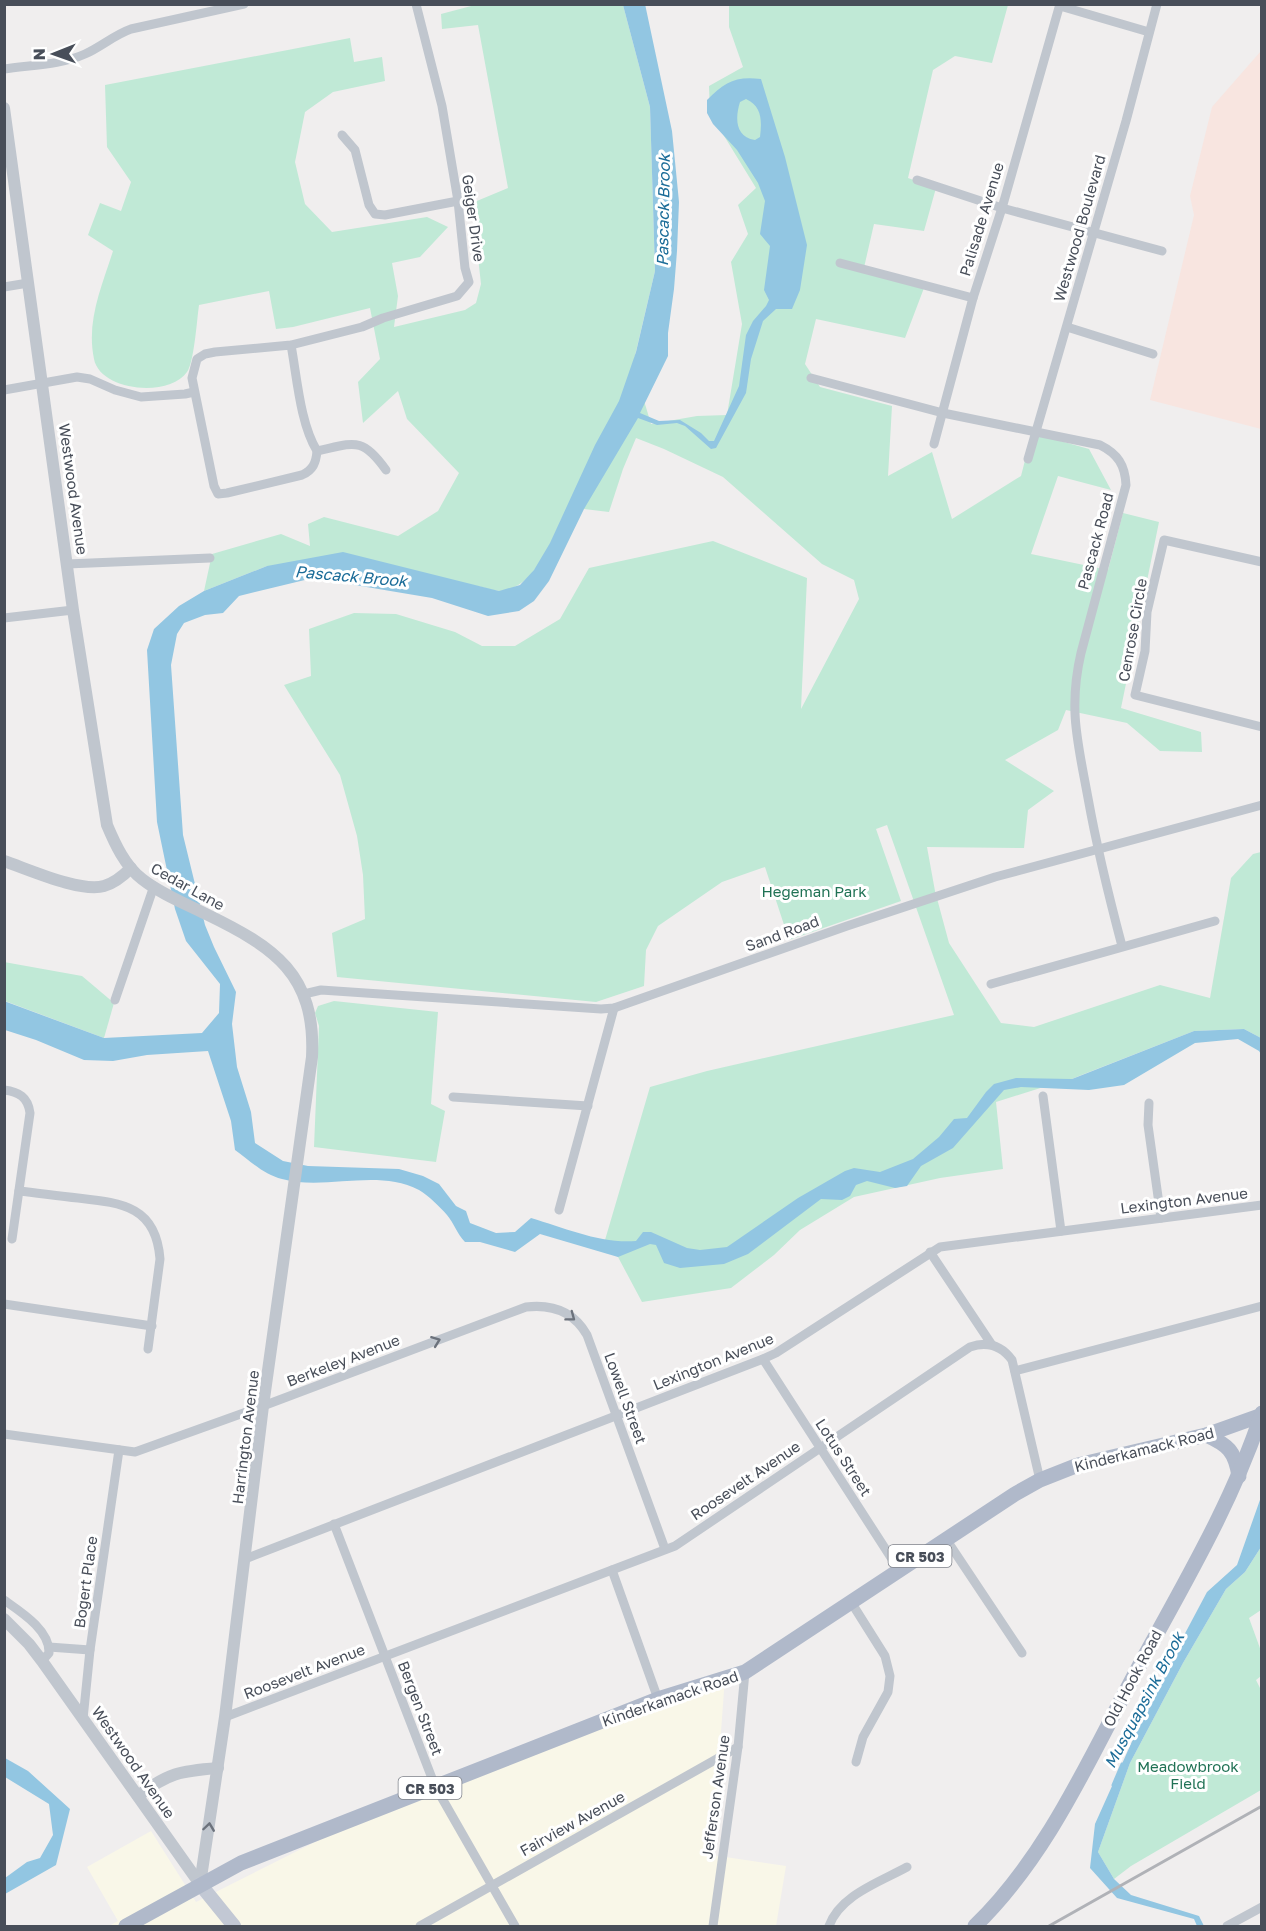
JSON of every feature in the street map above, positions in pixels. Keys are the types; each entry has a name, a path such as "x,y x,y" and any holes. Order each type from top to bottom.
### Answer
{"main road":[{"name":"Kinderkamack Road","path":"126,1926 241,1863 658,1699 745,1672 946,1539 1040,1480 1104,1457 1206,1435 1261,1414"},
{"name":"Old Hook Road","path":"975,1926 1026,1868 1059,1816 1212,1530 1239,1476 1261,1414"},
{"path":"1206,1435 1229,1448 1237,1460 1239,1476"},
{"name":"Westwood Avenue","path":"200,1884 234,1926"}],"street":[{"path":"4,69 71,59 86,54 130,28 244,4"},
{"name":"Geiger Drive","path":"316,451 314,465 309,472 227,494 219,494 214,486 194,392 193,367 196,359 205,354 291,345 362,327 383,318 457,296 469,282 465,268 458,201 442,105 416,4"},
{"name":"Westwood Boulevard","path":"1028,459 1157,4"},
{"path":"1060,5 1149,32"},
{"name":"Palisade Avenue","path":"934,444 973,298 1002,208 1060,5"},
{"name":"Westwood Avenue","path":"5,113 73,610 107,825 118,850 131,868"},
{"path":"342,135 355,150 369,205 375,214 458,201"},
{"path":"917,180 1002,208 1162,251"},
{"path":"840,263 973,298"},
{"path":"4,287 28,283"},
{"path":"1067,327 1153,354"},
{"path":"291,345 304,418 316,451 351,444 360,445 374,453 386,470"},
{"path":"4,390 77,377 90,379 121,392 141,397 194,392"},
{"name":"Pascack Road","path":"811,378 943,413 1100,445 1112,451 1120,460 1125,472 1126,485 1081,652 1075,677 1073,700 1074,722 1098,849 1122,946"},
{"name":"Cenrose Circle","path":"1262,562 1164,540 1147,612 1145,651 1135,696 1262,727"},
{"path":"67,564 210,558"},
{"path":"4,618 73,610"},
{"name":"Sand Road","path":"304,994 321,990 614,1008 962,888 1262,806"},
{"name":"Cedar Lane","path":"4,861 71,884 92,887 102,887 119,880 131,868 141,878 169,895 257,942 279,959 297,980 304,994"},
{"path":"115,1000 154,886"},
{"path":"991,984 1215,921"},
{"name":"Harrington Avenue","path":"200,1884 225,1717 263,1406 312,1046 310,1015 304,994"},
{"path":"559,1210 614,1008"},
{"path":"4,1090 22,1095 29,1106 30,1113 12,1239"},
{"path":"1043,1096 1061,1231"},
{"path":"453,1097 588,1106"},
{"path":"1149,1103 1148,1125 1161,1218"},
{"path":"19,1191 116,1202 127,1206 143,1218 156,1236 160,1259 148,1349"},
{"name":"Lexington Avenue","path":"245,1559 763,1359 776,1353 930,1252 952,1244 1262,1205"},
{"path":"930,1252 992,1345 1012,1360 1040,1480"},
{"path":"4,1304 152,1326"},
{"name":"Lowell Street","path":"516,1311 549,1306 569,1314 587,1335 665,1549"},
{"path":"1015,1371 1262,1306"},
{"name":"Berkeley Avenue","path":"4,1434 135,1452 516,1311"},
{"name":"Roosevelt Avenue","path":"225,1717 675,1546 970,1347 978,1344 992,1345"},
{"name":"Lotus Street","path":"763,1359 899,1570"},
{"name":"Bogert Place","path":"83,1719 90,1650 119,1450"},
{"name":"Bergen Street","path":"334,1524 435,1786 515,1926"},
{"path":"946,1539 1022,1653"},
{"path":"612,1570 658,1699"},
{"path":"4,1600 30,1619 40,1630 50,1647 49,1653 42,1661"},
{"path":"851,1602 885,1656 890,1676 888,1692 863,1737 856,1762"},
{"name":"Westwood Avenue","path":"4,1619 42,1661 200,1884"},
{"path":"50,1647 90,1650"},
{"name":"Jefferson Avenue","path":"713,1926 738,1747 745,1672"},
{"name":"Fairview Avenue","path":"420,1926 738,1747"},
{"path":"138,1796 167,1776 183,1771 218,1768"},
{"path":"829,1926 833,1915 845,1902 907,1867"},
{"path":"1227,1926 1262,1907"}],"shaded area":[{"path":"1261,51 1261,429 1150,400 1194,215 1190,196 1212,107"},
{"path":"725,1677 712,1855 786,1866 776,1926 109,1926 118,1921 87,1867 151,1831 196,1902 337,1831"}],"green space":[{"name":"Hegeman Park","path":"475,5 623,5 650,107 655,271 633,364 651,424 697,416 727,415 742,324 731,262 748,234 738,205 756,188 710,113 709,86 743,67 729,27 729,5 1008,5 992,63 955,56 933,70 908,178 936,188 924,231 874,224 863,272 924,288 905,338 816,319 805,364 820,387 892,406 888,476 932,452 952,519 1021,476 1032,433 1089,449 1111,490 1058,476 1031,554 1108,570 1123,513 1159,522 1121,708 1201,732 1202,752 1160,751 1127,723 1066,710 1058,730 1005,760 1054,791 1028,810 1024,848 927,847 935,891 949,943 1001,1023 1034,1027 1160,985 1210,998 1231,878 1253,854 1261,852 1261,1038 1244,1029 1194,1031 1072,1079 1044,1079 1053,1084 996,1102 1003,1169 940,1178 854,1197 800,1230 774,1255 731,1288 642,1302 618,1257 605,1240 650,1087 707,1071 954,1015 887,825 876,829 901,901 789,940 765,867 722,882 658,926 646,950 644,986 596,1002 337,977 332,933 365,919 363,875 357,836 340,775 284,685 311,676 309,629 354,613 396,614 455,632 482,646 515,646 560,619 589,568 713,541 807,578 801,709 859,599 854,580 822,564 723,477 636,438 609,512 584,509 563,516 540,562 523,582 512,588 497,591 477,586 267,566 204,591 212,554 281,534 310,546 308,524 324,517 398,536 438,511 459,473 407,419 398,391 363,423 358,382 380,359 370,308 276,329 269,291 199,305 193,351 187,372 178,380 151,388 121,384 109,378 99,370 94,359 92,331 94,317 113,251 88,235 100,203 121,211 131,182 107,147 105,85 350,38 354,62 382,57 385,81 333,92 305,112 295,162 305,204 332,232 427,217 448,227 420,257 392,263 398,296 394,327 465,310 476,303 481,284 472,203 508,188 478,25 442,29 441,14"},
{"path":"4,962 82,976 114,1003 104,1038 5,1001"},
{"path":"334,1001 438,1012 431,1104 445,1111 436,1162 314,1147 319,1026 315,1013 318,1006"},
{"name":"Meadowbrook Field","path":"1261,1547 1261,1610 1249,1618 1261,1651 1261,1676 1256,1680 1262,1692 1261,1790 1131,1866 1114,1879 1098,1852 1130,1763 1183,1663 1226,1589 1245,1572"}],"water":[{"name":"Pascack Brook","path":"645,4 672,131 679,202 668,356 640,413 659,421 680,420 709,441 714,441 739,386 746,335 753,321 769,300 764,290 770,246 760,234 765,201 758,183 737,150 713,124 707,113 707,100 725,85 744,78 761,79 785,157 807,245 800,290 792,309 776,309 763,321 751,359 746,393 716,448 711,449 685,426 677,423 657,425 638,418 584,509 549,581 534,601 519,611 488,616 432,598 313,578 239,596 223,613 205,615 184,623 177,634 171,665 183,835 205,925 236,992 232,1024 237,1067 251,1112 255,1143 283,1161 308,1166 399,1169 423,1176 439,1184 456,1206 466,1211 470,1223 496,1233 515,1232 531,1218 610,1240 636,1241 643,1232 651,1232 687,1248 700,1250 727,1247 798,1198 845,1171 854,1168 880,1172 913,1159 939,1137 954,1119 967,1118 994,1084 1016,1078 1072,1079 1194,1031 1244,1029 1261,1038 1262,1056 1259,1051 1238,1039 1195,1043 1124,1085 1089,1090 1021,1087 1004,1090 953,1148 921,1166 907,1186 895,1188 867,1181 856,1185 850,1196 842,1200 821,1199 748,1254 724,1264 680,1268 664,1263 656,1245 650,1244 618,1257 540,1234 515,1252 480,1242 465,1242 434,1201 419,1190 403,1184 368,1180 316,1183 275,1177 235,1150 231,1121 208,1051 147,1055 113,1061 84,1060 5,1030 4,1001 104,1038 202,1033 219,1013 220,984 186,941 175,909 157,822 147,650 154,629 179,606 204,591 267,566 343,552 499,591 520,585 534,570 550,543 595,445 619,401 636,352 655,271 650,107 623,5","holes":["746,99 758,110 761,120 760,137 755,140 748,138 740,131 737,120 740,102"]},
{"path":"1261,1497 1261,1547 1245,1572 1226,1589 1183,1663 1130,1763 1098,1852 1114,1879 1131,1895 1199,1916 1204,1926 1197,1926 1194,1919 1117,1898 1090,1868 1095,1824 1156,1688 1207,1592 1237,1565"},
{"path":"5,1758 28,1771 70,1809 56,1865 5,1894 5,1878 27,1862 40,1858 53,1835 49,1804 5,1777"}],"waterway":[{"name":"Musquapsink Brook","path":"1113,1785 1122,1764"}],"railway":[{"path":"1049,1926 1262,1806"}]}
